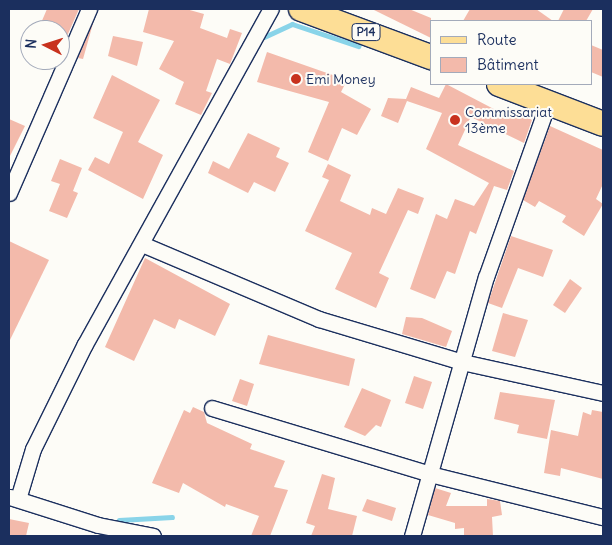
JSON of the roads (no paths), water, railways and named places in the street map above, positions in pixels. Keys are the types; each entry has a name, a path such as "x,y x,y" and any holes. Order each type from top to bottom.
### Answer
{"main road":[{"name":"P14","path":"301,9 325,12 430,57"},
{"path":"502,85 603,124"}],"street":[{"path":"9,193 89,9"},
{"path":"153,536 120,533 13,498 33,449 142,244 271,9"},
{"path":"412,536 486,277 548,103"},
{"path":"142,244 319,319 462,362 603,393"},
{"path":"212,408 430,474 603,517"}],"waterway":[{"path":"264,37 292,24 358,46"},
{"path":"119,520 172,517"}],"place":[{"name":"Emi Money","path":"296,79"},
{"name":"Commissariat 13ème","path":"455,120"}]}
